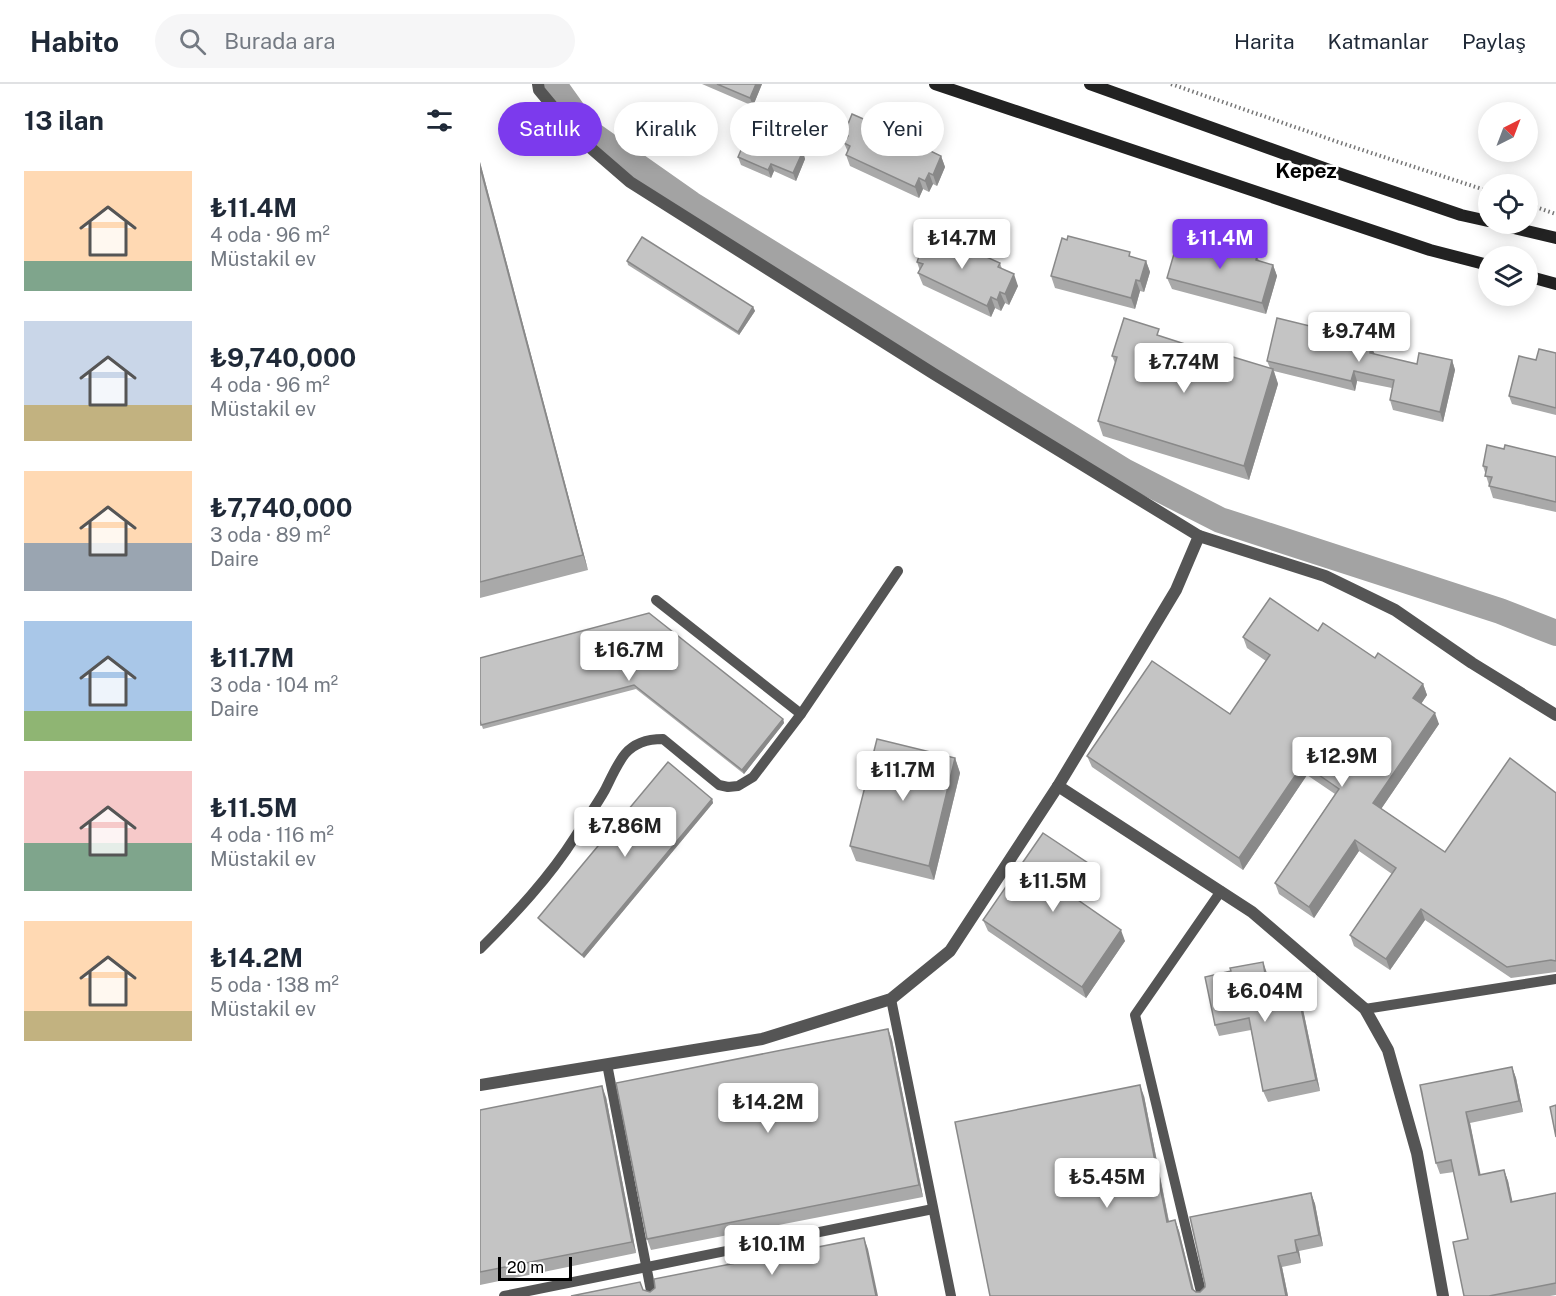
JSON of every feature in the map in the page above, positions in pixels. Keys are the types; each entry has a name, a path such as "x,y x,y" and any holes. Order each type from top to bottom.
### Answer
{"main road":[{"path":"935,84 1430,250 1478,262"},
{"path":"1090,84 1332,171 1478,219"},
{"path":"1538,233 1556,237"},
{"path":"1538,279 1556,284"}],"street":[{"path":"538,84 539,90 578,137 630,182 944,380 1199,536 1325,576 1395,610 1472,663 1556,715"},
{"path":"480,1086 762,1039 891,999 950,951 1058,786 1176,590 1199,536"},
{"path":"1058,786 1252,912 1365,1009 1388,1050 1417,1153 1443,1296"}],"lane":[{"path":"480,949 519,909 547,875 573,840 626,754 633,747 652,739 663,739 719,785 738,786 753,777 801,714 898,570"},
{"path":"656,600 801,714"},
{"path":"1202,1296 1135,1015 1221,891"},
{"path":"1365,1009 1556,979"},
{"path":"891,999 951,1296"},
{"path":"607,1064 652,1296"},
{"path":"504,1296 933,1209"}],"path":[{"path":"1172,84 1478,188"},
{"path":"1538,208 1556,214"}],"building":[{"path":"717,84 756,84 750,98"},
{"path":"852,114 861,118 861,156 941,156 933,175 929,173 925,181 919,178 915,187 848,156 849,122"},
{"path":"801,156 793,173 771,164 768,170 738,157"},
{"path":"480,167 583,555 480,582"},
{"path":"925,233 940,240 942,237 1000,263 998,267 1014,274 1005,294 1000,292 997,300 991,297 987,306 918,273 923,264 917,262 920,254 916,252"},
{"path":"1068,236 1130,252 1129,256 1146,261 1140,281 1136,280 1131,298 1051,276 1062,238 1067,240"},
{"path":"642,237 753,307 738,332 627,261"},
{"path":"1178,240 1194,244 1195,240 1257,256 1256,260 1273,265 1262,303 1167,278"},
{"path":"1124,318 1159,329 1157,335 1222,356 1223,354 1273,369 1244,466 1098,421 1117,357 1112,356"},
{"path":"1277,318 1355,337 1354,341 1371,345 1370,353 1417,364 1419,353 1452,360 1440,412 1390,400 1394,380 1354,371 1351,381 1267,361"},
{"path":"1539,349 1556,353 1556,408 1509,396 1519,356 1536,360"},
{"path":"1487,445 1504,449 1505,445 1556,457 1556,502 1489,486 1492,477 1485,476 1487,467 1483,466"},
{"path":"1270,598 1318,631 1323,623 1375,658 1378,653 1423,684 1413,698 1435,713 1373,803 1445,852 1510,758 1556,793 1556,961 1507,967 1421,909 1386,959 1350,935 1396,868 1355,840 1309,907 1275,883 1339,789 1303,764 1239,858 1087,756 1152,661 1230,714 1270,655 1243,637"},
{"path":"649,613 783,719 742,770 634,685 481,725 480,658"},
{"path":"877,739 955,758 929,866 850,846"},
{"path":"668,762 712,799 582,955 538,918"},
{"path":"1043,833 1088,863 1068,893 1121,930 1082,987 983,920"},
{"path":"1263,962 1268,990 1296,984 1316,1080 1263,1091 1249,1018 1215,1025 1205,977 1231,971 1230,968"},
{"path":"888,1029 919,1185 647,1239 616,1083"},
{"path":"1512,1067 1519,1101 1466,1112 1479,1175 1504,1170 1511,1202 1556,1193 1556,1283 1489,1296 1464,1296 1453,1242 1468,1239 1451,1160 1436,1163 1420,1085"},
{"path":"1140,1085 1167,1222 1175,1220 1192,1289 1196,1292 1200,1292 1205,1284 1190,1217 1311,1193 1319,1235 1295,1240 1297,1252 1278,1256 1286,1296 990,1296 955,1122"},
{"path":"602,1086 632,1242 480,1272 480,1110"},
{"path":"1556,1105 1556,1137 1550,1107"},
{"path":"864,1238 876,1296 571,1296 640,1282 643,1290 650,1292 655,1288 654,1279"}],"waterway":[{"path":"555,84 587,131 691,204 1124,471 1220,520 1500,611 1556,633"}],"district":[{"name":"Kepez","path":"1306,170"}]}
